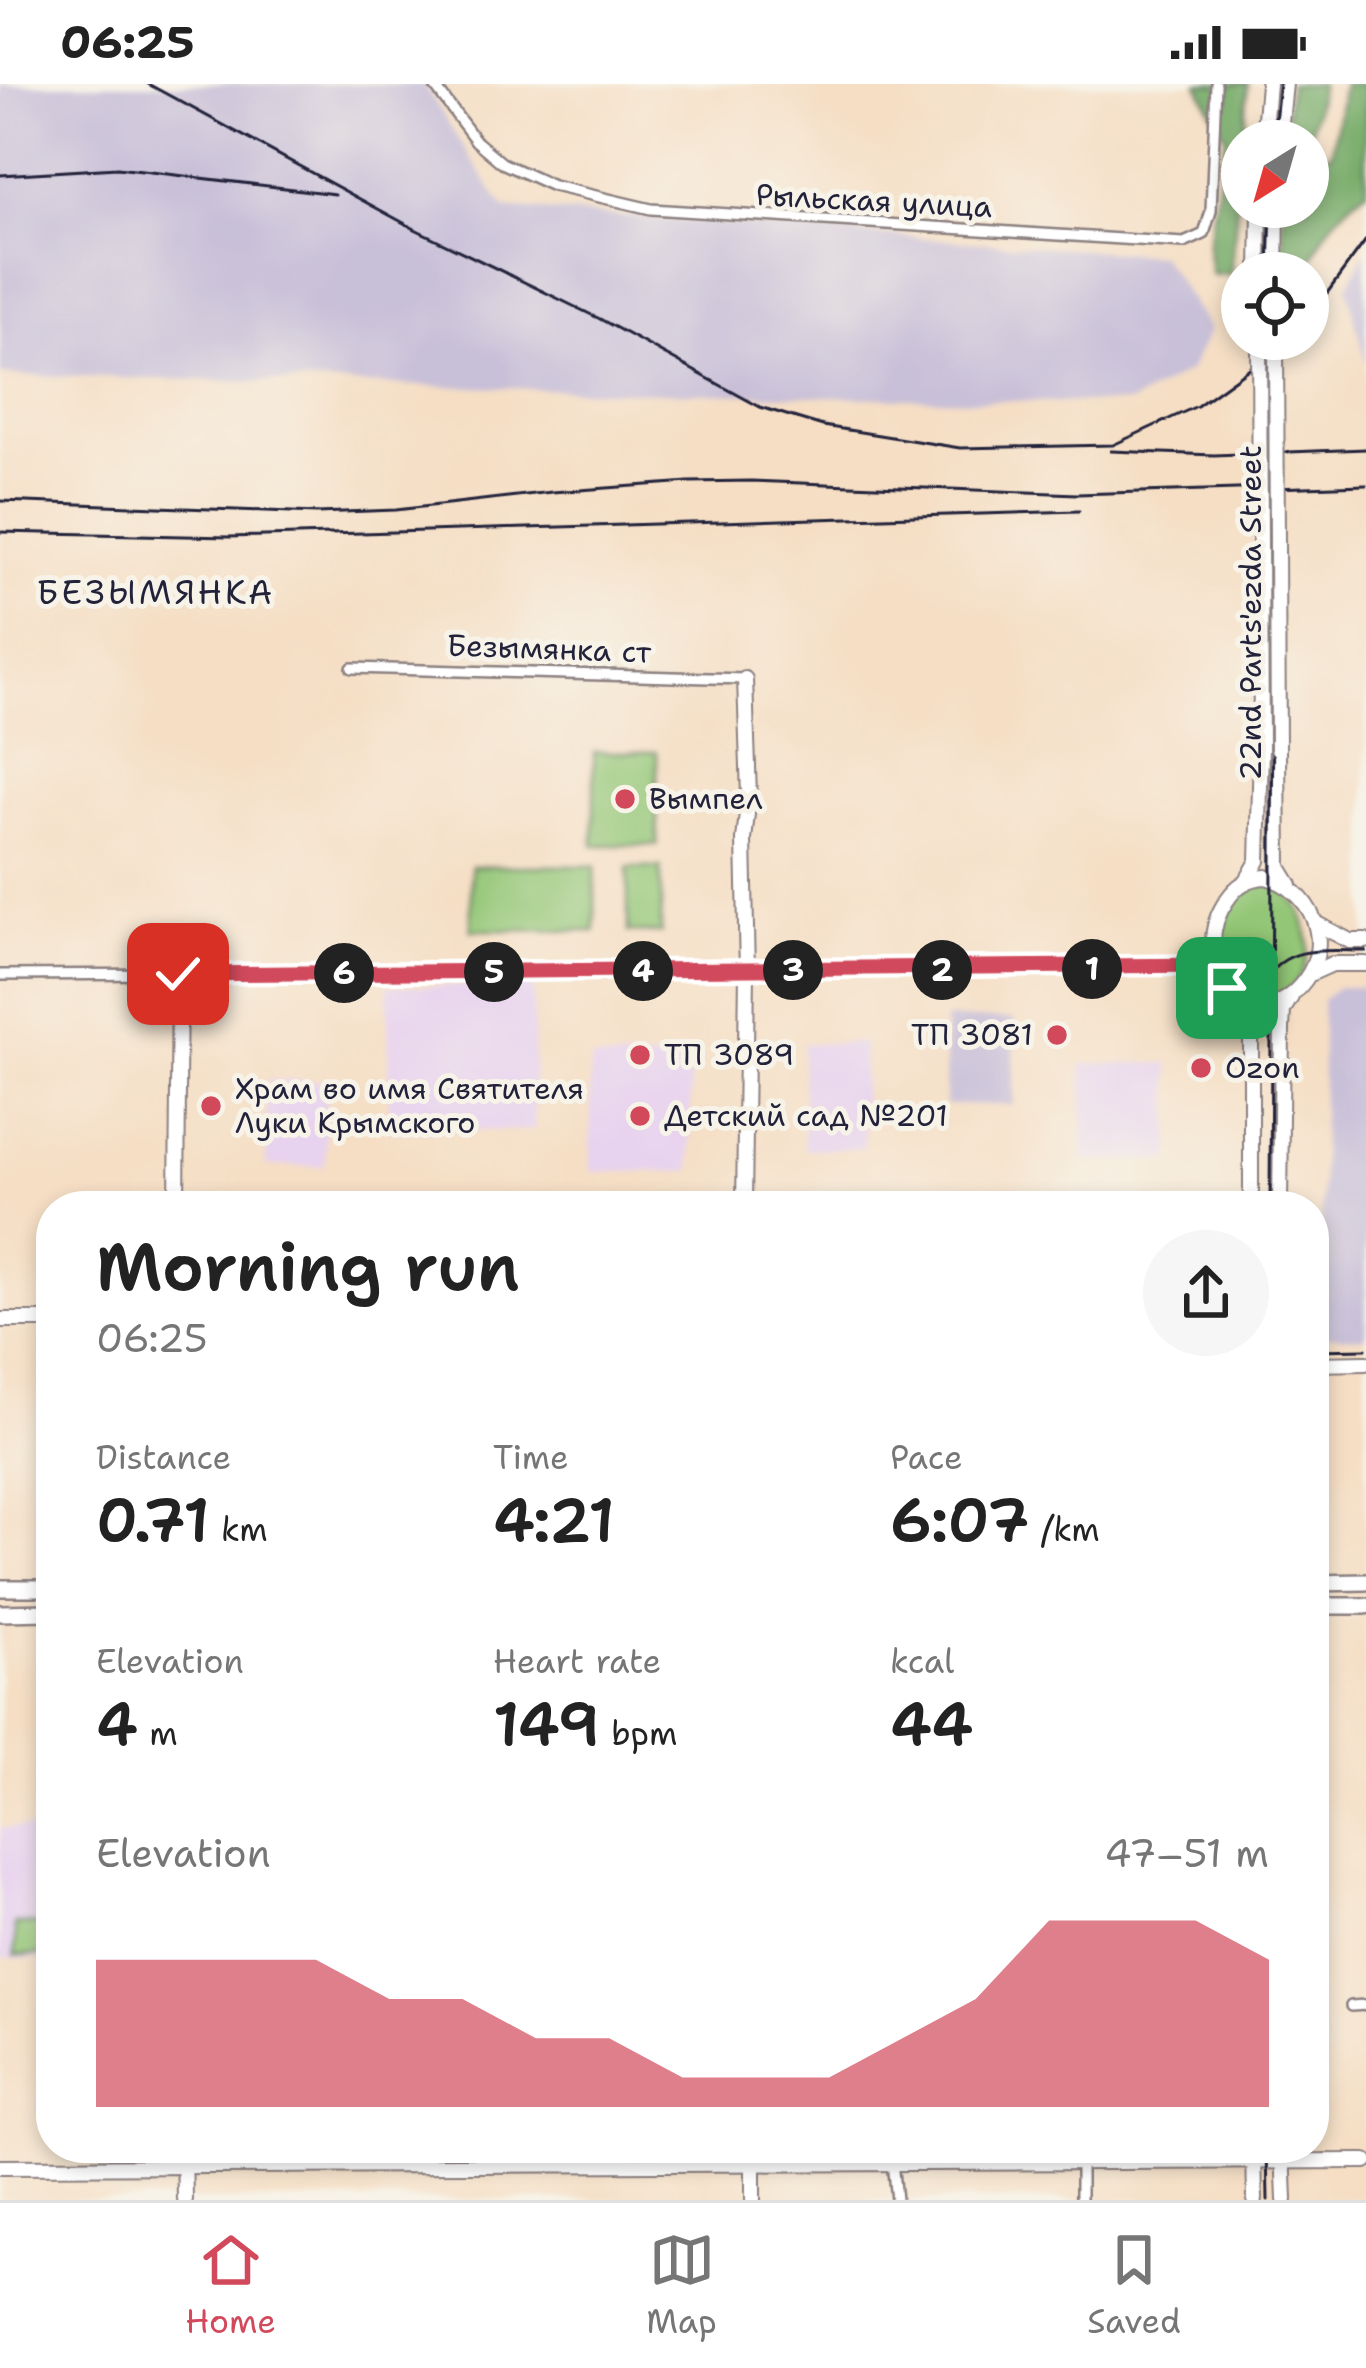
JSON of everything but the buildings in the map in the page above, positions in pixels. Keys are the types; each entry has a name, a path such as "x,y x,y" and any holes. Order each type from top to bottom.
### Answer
{"main road":[{"path":"1265,120 1268,84"},
{"path":"1281,120 1285,84"},
{"name":"22nd Parts'ezda Street","path":"1246,882 1258,862 1261,749 1259,360"},
{"name":"22nd Parts'ezda Street","path":"1276,360 1280,867 1290,885"},
{"path":"744,1191 748,971 744,840 749,796 745,679"},
{"path":"1291,997 1270,1006 1246,1002 1227,988 1214,965 1211,935 1216,918 1237,888 1266,878 1290,885 1317,924 1350,941 1366,941"},
{"path":"1280,1191 1283,1010 1317,956 1317,924"},
{"path":"1308,976 1332,964 1366,964"},
{"path":"177,1191 178,974"},
{"path":"1246,1002 1251,1024 1251,1191"},
{"path":"0,1320 36,1320"},
{"path":"1329,1364 1366,1363"},
{"path":"1347,1582 1335,1588 1334,1594 1358,1606"},
{"path":"1329,1583 1366,1582"},
{"path":"0,1588 36,1588"},
{"path":"0,1613 36,1612"},
{"path":"1329,2158 1366,2161"},
{"path":"185,2163 185,2200"},
{"path":"0,2167 340,2163"},
{"path":"753,2163 754,2200"},
{"path":"1254,2163 1255,2200"},
{"path":"1283,2163 1285,2200"}],"street":[{"name":"Рыльская улица","path":"433,84 476,141 502,163 553,186 651,209 1184,243 1204,234 1211,211 1216,84"},
{"name":"Безымянка ст","path":"352,668 745,679"},
{"path":"0,975 1214,965"},
{"path":"1351,2006 1366,2005"},
{"path":"892,2163 896,2200"},
{"path":"1081,2163 1081,2200"}],"shaded area":[{"path":"0,84 423,84 504,208 1160,255 1210,330 1189,371 1129,404 0,375"},
{"path":"1366,252 1366,364 1347,287"},
{"path":"388,986 533,986 534,1130 389,1131"},
{"path":"1338,987 1366,987 1366,1337 1329,1336 1329,1191 1321,1191 1322,1000"},
{"path":"945,1019 1014,1019 1014,1105 945,1105"},
{"path":"863,1043 864,1148 804,1149 802,1044"},
{"name":"Детский сад №201","path":"690,1059 691,1171 591,1172 590,1060"},
{"path":"1170,1063 1171,1160 1084,1161 1082,1064"},
{"path":"267,1080 326,1081 325,1166 266,1166"},
{"path":"0,1828 36,1828 36,1959 0,1958"}],"green space":[{"path":"1198,84 1248,84 1245,120 1221,120 1221,128"},
{"path":"1289,84 1321,84 1313,120 1285,120"},
{"path":"1343,84 1366,84 1366,190 1329,228 1332,153"},
{"path":"1221,166 1221,228 1235,228 1233,252 1221,252 1221,275 1212,275 1207,247"},
{"path":"1283,228 1329,228 1316,252 1283,252"},
{"name":"Вымпел","path":"594,752 657,752 657,845 594,845"},
{"path":"471,866 595,866 595,931 471,930"},
{"path":"628,868 661,868 661,933 628,932"},
{"path":"1256,884 1278,888 1294,901 1308,940 1306,962 1297,980 1283,993 1262,997 1248,995 1231,980 1219,940 1226,914"},
{"path":"15,1924 36,1925 36,1955 15,1955"}],"tram line":[{"path":"1275,120 1279,84"},
{"path":"1270,228 1270,252"},
{"path":"1270,360 1274,517 1270,1191"},
{"path":"1266,980 1275,968 1297,955 1366,951"},
{"path":"1329,1350 1366,1349"},
{"path":"1267,2163 1268,2200"}],"railway":[{"path":"148,84 415,229 600,319 760,407 823,426 960,448 1113,445 1197,406 1261,360"},
{"path":"0,175 117,168 335,194"},
{"path":"1329,290 1366,240"},
{"path":"1111,451 1214,455 1366,449"},
{"path":"0,501 317,513 689,482 1077,494 1366,485"},
{"path":"0,532 230,537 1079,511"}],"place":[{"name":"Вымпел","path":"625,799"},
{"name":"ТП 3081","path":"1057,1035"},
{"name":"ТП 3089","path":"640,1055"},
{"name":"Ozon","path":"1201,1068"},
{"name":"Храм во имя Святителя Луки Крымского","path":"211,1106"},
{"name":"Детский сад №201","path":"640,1116"}],"district":[{"name":"БЕЗЫМЯНКА","path":"156,592"}],"route":[{"path":"178,974 1214,965 1227,988"}]}
